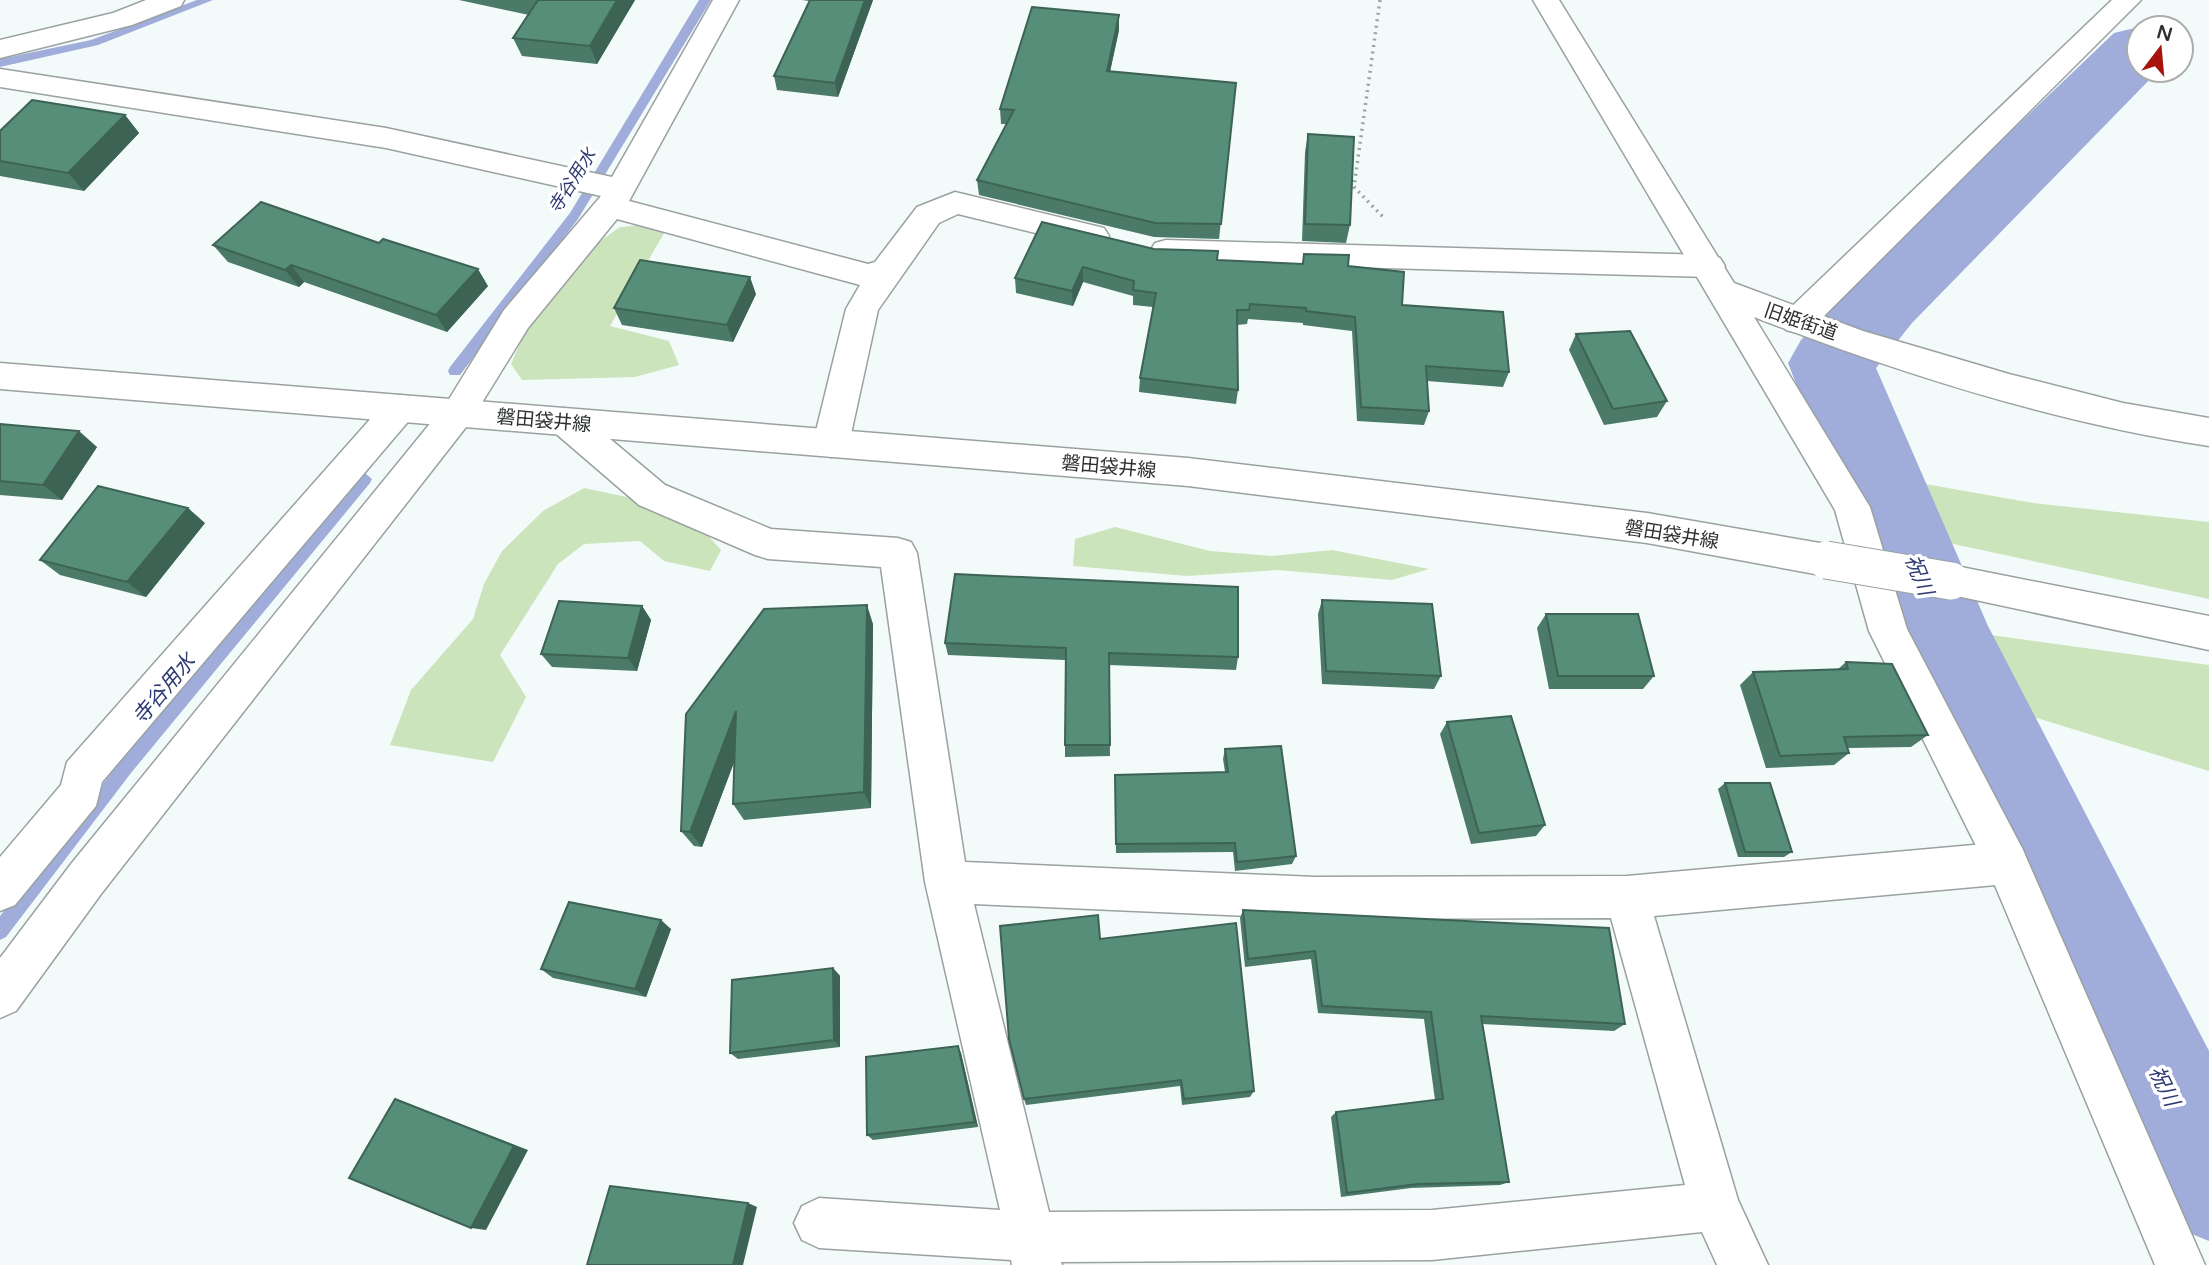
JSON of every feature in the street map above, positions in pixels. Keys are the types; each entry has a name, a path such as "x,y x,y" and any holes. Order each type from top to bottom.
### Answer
{"street":[{"path":"0,49 122,19 171,0"},
{"path":"0,995 86,878 458,413 516,319 616,198 726,0"},
{"path":"1546,0 1852,506 1888,631 2007,863 2180,1265"},
{"path":"1798,321 2128,0"},
{"path":"0,78 386,138 616,198 869,276 886,270"},
{"name":"旧姫街道","path":"831,443 862,309 886,270 928,215 955,203 1154,251 1424,258 1717,279 1798,321 1897,354 2033,394 2163,426 2209,432"},
{"name":"磐田袋井線","path":"0,376 1188,472 1647,528 2077,604 2209,633"},
{"path":"0,890 81,792 82,775 400,408"},
{"path":"566,422 652,495 768,544 898,552 947,882 1035,1251"},
{"path":"947,882 1315,898 1627,897 2007,863"},
{"path":"1627,897 1716,1206 1743,1265"},
{"path":"820,1223 1035,1251 1432,1235 1716,1206"}],"path":[{"path":"1380,0 1354,187 1424,258"}],"green space":[{"path":"670,223 610,326 669,341 679,365 635,377 522,380 511,364 529,321 556,272 620,227"},
{"path":"1914,482 2033,503 2209,522 2209,599 1935,540 1889,505"},
{"path":"584,488 684,509 721,550 710,571 664,561 640,541 584,544 558,564 500,655 526,697 493,762 390,745 411,690 473,619 484,584 502,551 543,511"},
{"path":"1115,527 1210,551 1272,556 1332,550 1429,569 1392,580 1278,570 1187,576 1073,566 1075,539"},
{"path":"1962,631 2209,665 2209,771 1998,706"}],"building":[{"path":"538,0 617,0 590,46 513,38"},
{"path":"810,0 865,0 835,83 774,76"},
{"path":"1032,7 1119,15 1107,71 1236,83 1221,224 1155,223 977,180 1014,110 1000,109"},
{"path":"32,100 125,115 68,173 0,161 0,131"},
{"path":"1308,134 1354,137 1350,225 1305,224"},
{"path":"261,202 379,243 383,239 478,269 436,315 291,265 285,270 213,245"},
{"path":"1042,222 1154,249 1218,251 1217,260 1303,264 1304,254 1349,255 1348,266 1404,272 1402,305 1503,312 1509,372 1426,366 1429,411 1361,407 1355,317 1306,311 1306,308 1250,304 1249,310 1237,310 1238,390 1140,378 1156,293 1133,290 1134,281 1083,267 1072,291 1015,278"},
{"path":"640,260 750,277 727,325 614,308"},
{"path":"1630,331 1667,401 1613,409 1576,334"},
{"path":"0,424 79,431 43,485 0,481"},
{"path":"98,486 188,508 127,582 40,560"},
{"path":"955,574 1238,587 1238,657 1109,653 1110,745 1065,745 1066,648 945,643"},
{"path":"1322,600 1432,604 1441,676 1326,671"},
{"path":"559,601 642,606 628,658 541,654"},
{"path":"867,605 864,792 733,804 736,711 690,832 681,831 686,714 764,609"},
{"path":"1546,614 1638,614 1654,676 1558,676"},
{"path":"1846,662 1892,664 1928,735 1844,737 1849,753 1780,756 1753,672 1848,669"},
{"path":"1511,716 1545,825 1479,833 1447,722"},
{"path":"1281,746 1296,856 1237,862 1235,843 1116,844 1115,775 1228,772 1225,749"},
{"path":"1725,783 1770,783 1792,852 1745,852"},
{"path":"569,902 661,920 635,989 541,969"},
{"path":"1243,910 1609,928 1625,1024 1481,1016 1509,1182 1418,1184 1347,1193 1336,1112 1443,1099 1431,1012 1322,1006 1315,951 1248,959"},
{"path":"1098,915 1100,939 1236,923 1254,1091 1184,1099 1181,1080 1024,1099 1009,1039 1000,926"},
{"path":"833,968 834,1040 730,1053 732,980"},
{"path":"958,1046 975,1122 867,1135 866,1057"},
{"path":"395,1099 514,1146 471,1228 349,1178"},
{"path":"610,1186 748,1203 733,1265 587,1265"}],"waterway":[{"path":"0,63 94,43 207,0"},
{"name":"寺谷用水","path":"455,371 574,216 705,0"},
{"name":"祝川","path":"2125,63 1883,302 1831,363 1946,642 2209,1179"},
{"name":"寺谷用水","path":"0,931 125,768 365,479"}]}
